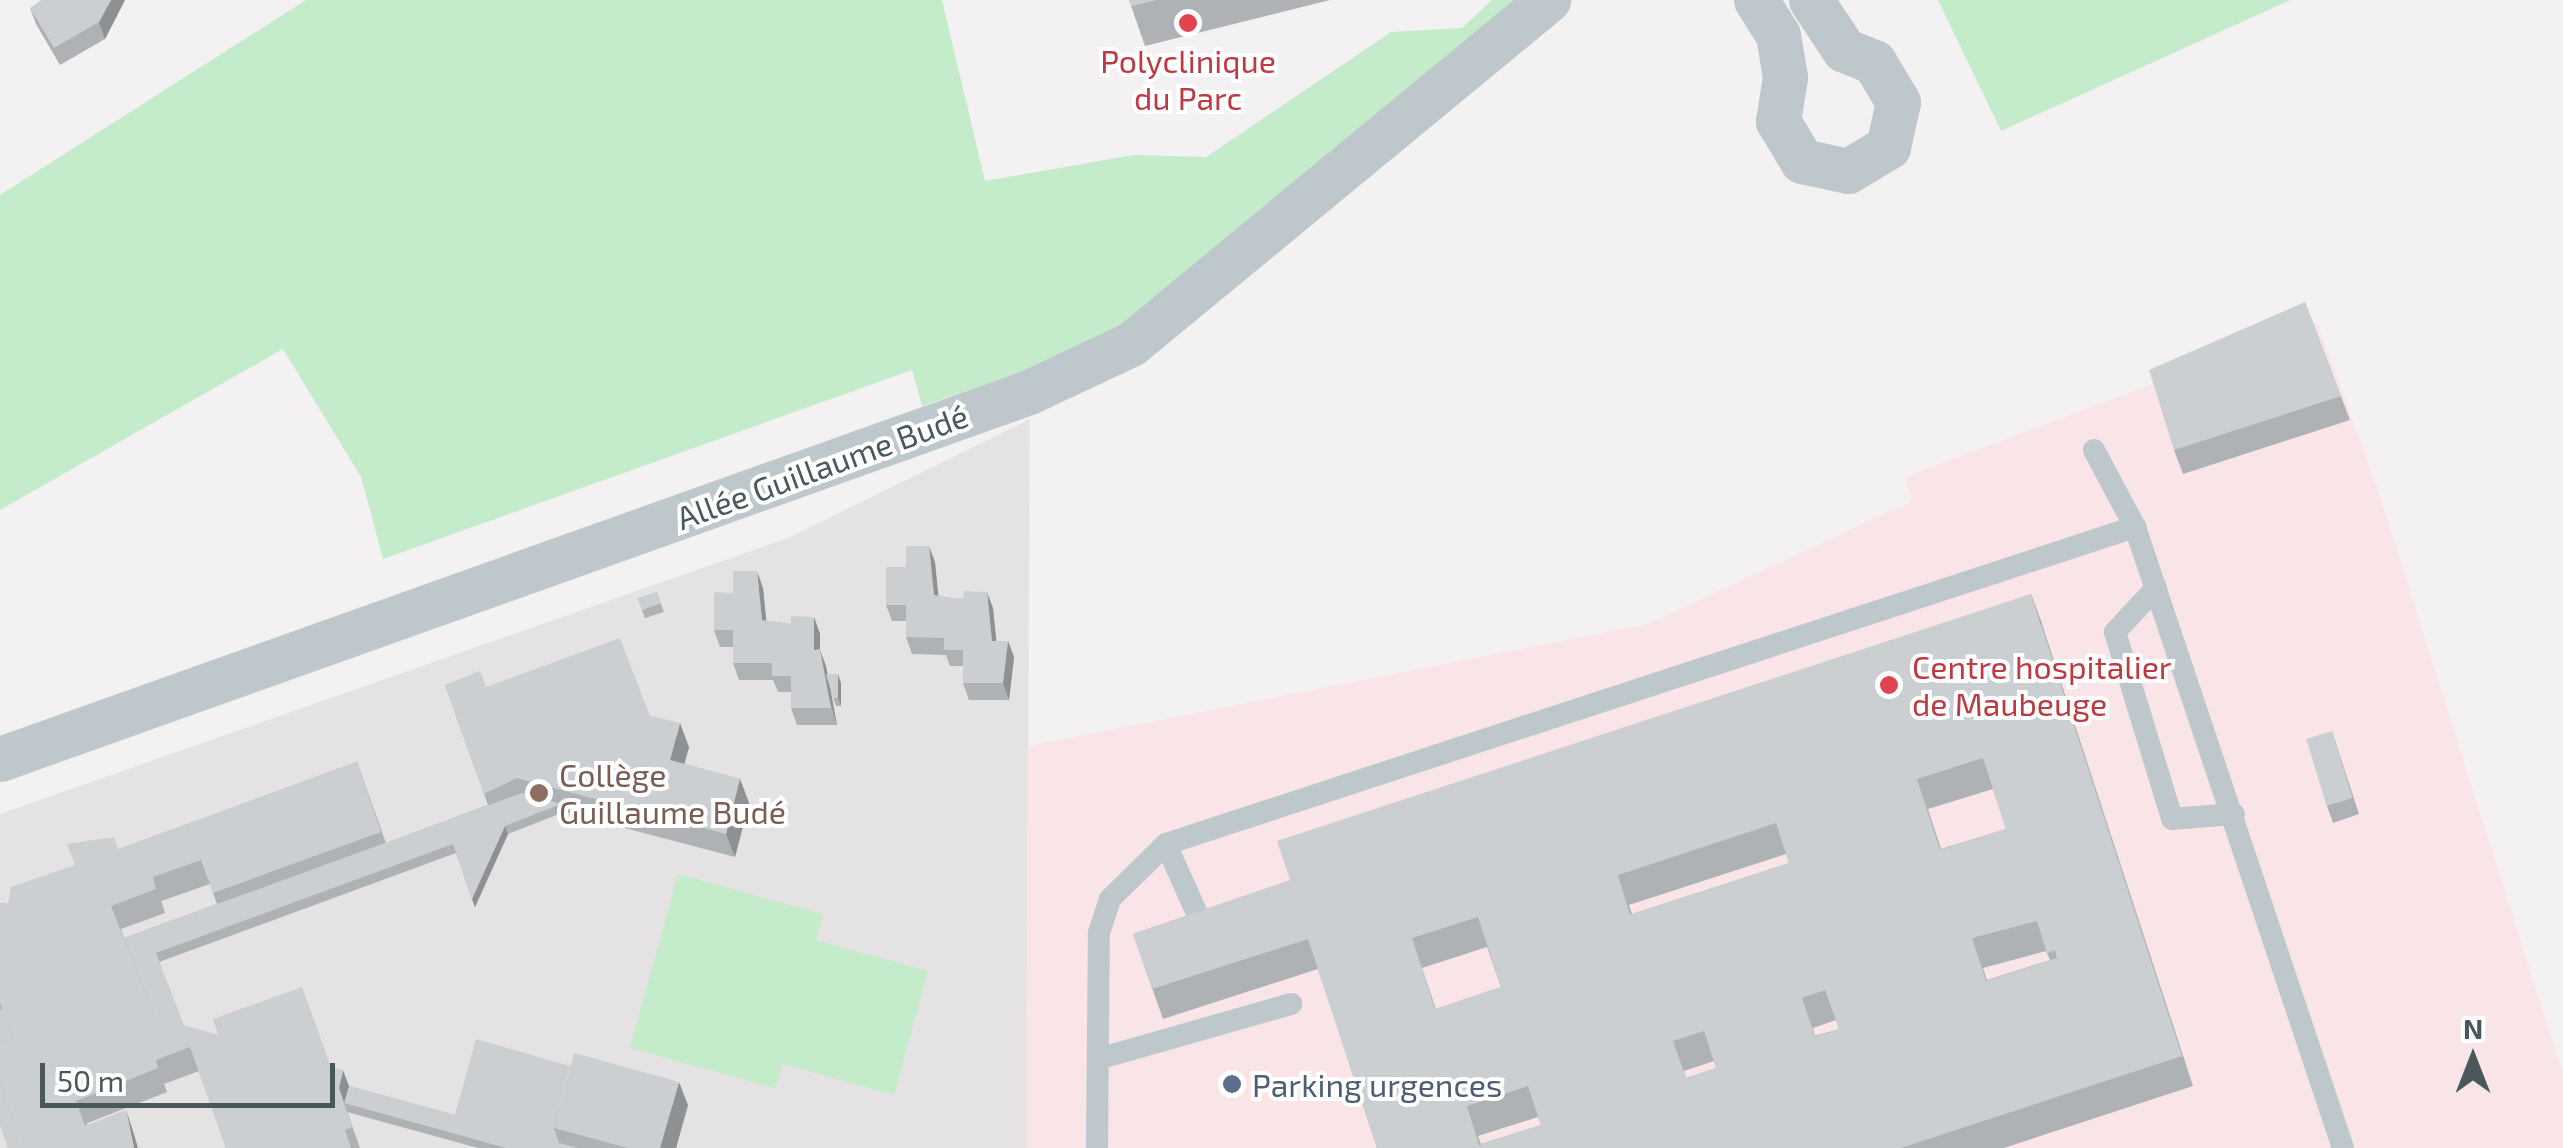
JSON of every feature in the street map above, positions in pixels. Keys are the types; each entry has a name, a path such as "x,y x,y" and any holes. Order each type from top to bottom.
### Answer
{"street":[{"name":"Allée Guillaume Budé","path":"0,759 1029,392 1131,344 1548,0"},
{"path":"1756,0 1778,35 1785,77 1778,120 1802,160 1848,171 1888,147 1898,102 1874,62 1844,50 1812,0"}],"lane":[{"path":"2094,450 2136,527 2343,1148"},
{"path":"1097,1148 1099,933 1110,899 1166,844 2136,527"},
{"path":"2156,588 2115,632 2172,819 2234,814"},
{"path":"1166,844 1199,918"},
{"path":"1098,1059 1291,1004"}],"shaded area":[{"name":"Centre hospitalier de Maubeuge","path":"2317,322 2377,487 2563,1075 2563,1148 1026,1148 1028,746 1648,624 1912,501 1905,477"},
{"name":"Collège Guillaume Budé","path":"1030,419 1026,1148 0,1148 0,814 788,538"}],"green space":[{"path":"306,0 942,0 985,181 1134,155 1206,157 1391,32 1462,28 1492,0 1526,0 1169,300 1053,361 922,406 912,370 383,559 361,477 283,349 0,510 0,195"},
{"path":"1938,0 2290,0 2001,131"},
{"path":"678,874 823,914 816,940 928,971 894,1095 783,1064 775,1088 630,1048"}],"building":[{"path":"41,0 111,0 99,22 54,48 30,8"},
{"path":"1129,0 1157,0 1131,6"},
{"path":"2305,302 2341,396 2174,450 2149,370"},
{"path":"906,546 929,546 934,595 963,599 964,591 987,592 992,641 1008,641 1003,683 963,683 963,650 944,650 944,638 906,637 906,605 886,605 886,567 906,567"},
{"path":"733,571 757,571 762,620 791,624 791,616 814,617 814,650 820,649 831,708 791,708 791,676 772,676 772,663 733,663 733,630 714,630 714,592 733,593"},
{"path":"657,592 661,603 642,610 638,599"},
{"path":"2031,594 2182,1056 1901,1148 1377,1148 1308,939 1152,989 1133,934 1290,880 1277,841","holes":["1983,758 2006,829 1940,850 1917,779","1776,823 1789,863 1630,915 1618,875","1478,917 1501,987 1435,1009 1412,938","2037,921 2047,953 2055,950 2057,958 1986,981 1972,938","1825,990 1839,1029 1815,1037 1802,998","1704,1031 1716,1068 1686,1078 1673,1041","1528,1086 1541,1125 1479,1145 1467,1106"]},
{"path":"620,638 650,716 680,723 670,760 740,779 726,834 517,778 484,794 445,685 480,671 486,687"},
{"path":"826,674 838,674 838,698 833,698"},
{"path":"2332,731 2352,798 2327,806 2306,739"},
{"path":"357,762 381,832 213,893 201,860 153,877 156,889 111,906 155,1017 343,1070 339,1088 352,1127 345,1130 351,1148 226,1148 190,1047 156,1060 158,1068 76,1101 85,1126 126,1110 134,1148 23,1148 0,1085 0,1044 13,1039 0,1003 0,903 8,904 11,887 75,865 67,844 114,837 118,849"},
{"path":"522,793 561,804 505,826 472,899 453,844 156,953 184,1026 155,1017 124,938"},
{"path":"302,987 331,1067 218,1035 213,1019"},
{"path":"0,1009 13,1039 0,1044"},
{"path":"476,1039 570,1066 554,1128 559,1143 578,1148 506,1148 344,1103 349,1086 455,1115"},
{"path":"574,1053 679,1082 660,1148 628,1148 554,1128"},
{"path":"0,1085 23,1148 8,1148 0,1126"}],"place":[{"name":"Polyclinique du Parc","path":"1188,23"},
{"name":"Centre hospitalier de Maubeuge","path":"1889,685"},
{"name":"Collège Guillaume Budé","path":"539,793"},
{"name":"Parking urgences","path":"1232,1084"}]}
